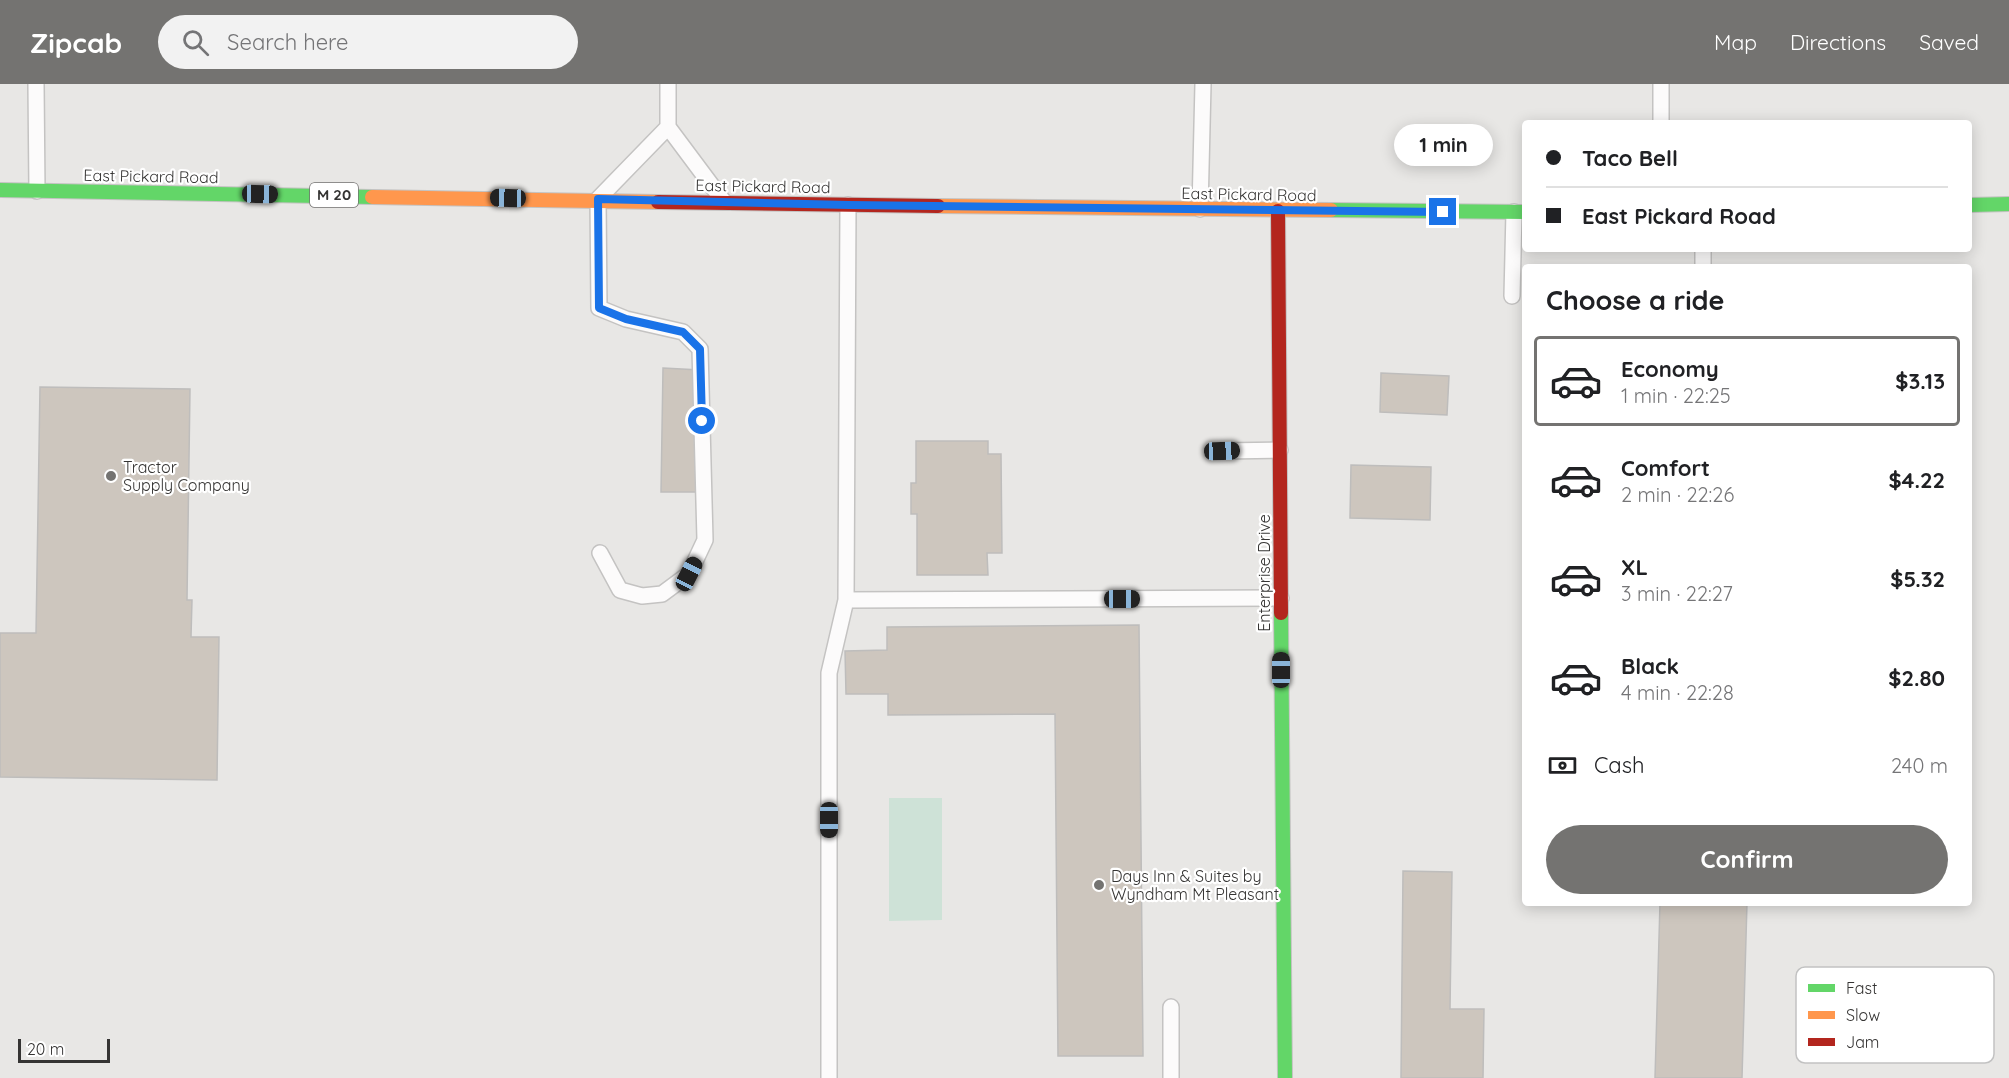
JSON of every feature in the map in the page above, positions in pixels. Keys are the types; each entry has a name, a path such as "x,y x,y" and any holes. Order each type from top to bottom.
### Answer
{"main road":[{"name":"East Pickard Road","path":"0,189 849,205 1520,212"},
{"path":"1972,205 2009,204"},
{"name":"Enterprise Drive","path":"1278,211 1285,1078"}],"lane":[{"path":"36,84 37,190"},
{"path":"668,84 668,126 724,202"},
{"path":"1200,209 1203,84"},
{"path":"1661,84 1661,120"},
{"path":"600,554 620,590 642,596 662,594 689,574 705,540 700,349 683,332 626,319 599,308 598,199 668,126"},
{"path":"829,1078 829,673 846,600 849,205"},
{"path":"1512,296 1520,212"},
{"path":"1222,451 1280,450"},
{"path":"846,600 1281,598"},
{"path":"1171,1007 1172,1078"}],"green space":[{"path":"889,798 942,798 942,920 889,921"}],"building":[{"path":"663,368 700,370 699,492 661,492"},
{"path":"1381,373 1449,376 1447,415 1380,412"},
{"path":"40,387 190,389 187,600 192,600 191,637 219,637 217,780 0,777 0,633 36,633"},
{"path":"916,441 988,441 988,454 1001,454 1002,553 987,553 988,575 917,575 917,514 911,514 911,483 916,483"},
{"path":"1351,465 1431,467 1430,520 1350,518"},
{"name":"Days Inn & Suites by Wyndham Mt Pleasant","path":"1139,625 1143,1056 1058,1056 1055,714 888,715 888,694 846,694 845,651 887,650 887,627"},
{"path":"1403,871 1452,872 1450,1009 1484,1009 1483,1078 1401,1078"},
{"path":"1660,906 1747,906 1742,1078 1655,1078"}],"traffic: fast":[{"path":"0,190 372,197"},
{"path":"1972,205 2009,204"},
{"path":"1331,210 1522,212"},
{"path":"1281,613 1285,1078"}],"traffic: slow":[{"path":"372,197 658,202"},
{"path":"938,206 1331,210"}],"traffic: jam":[{"path":"658,202 938,206"},
{"path":"1278,211 1281,613"}],"place":[{"name":"Tractor Supply Company","path":"111,476"},
{"name":"Days Inn & Suites by Wyndham Mt Pleasant","path":"1099,885"}],"route":[{"path":"702,421 700,349 683,332 626,319 599,308 598,199 849,205 1443,212"}]}
